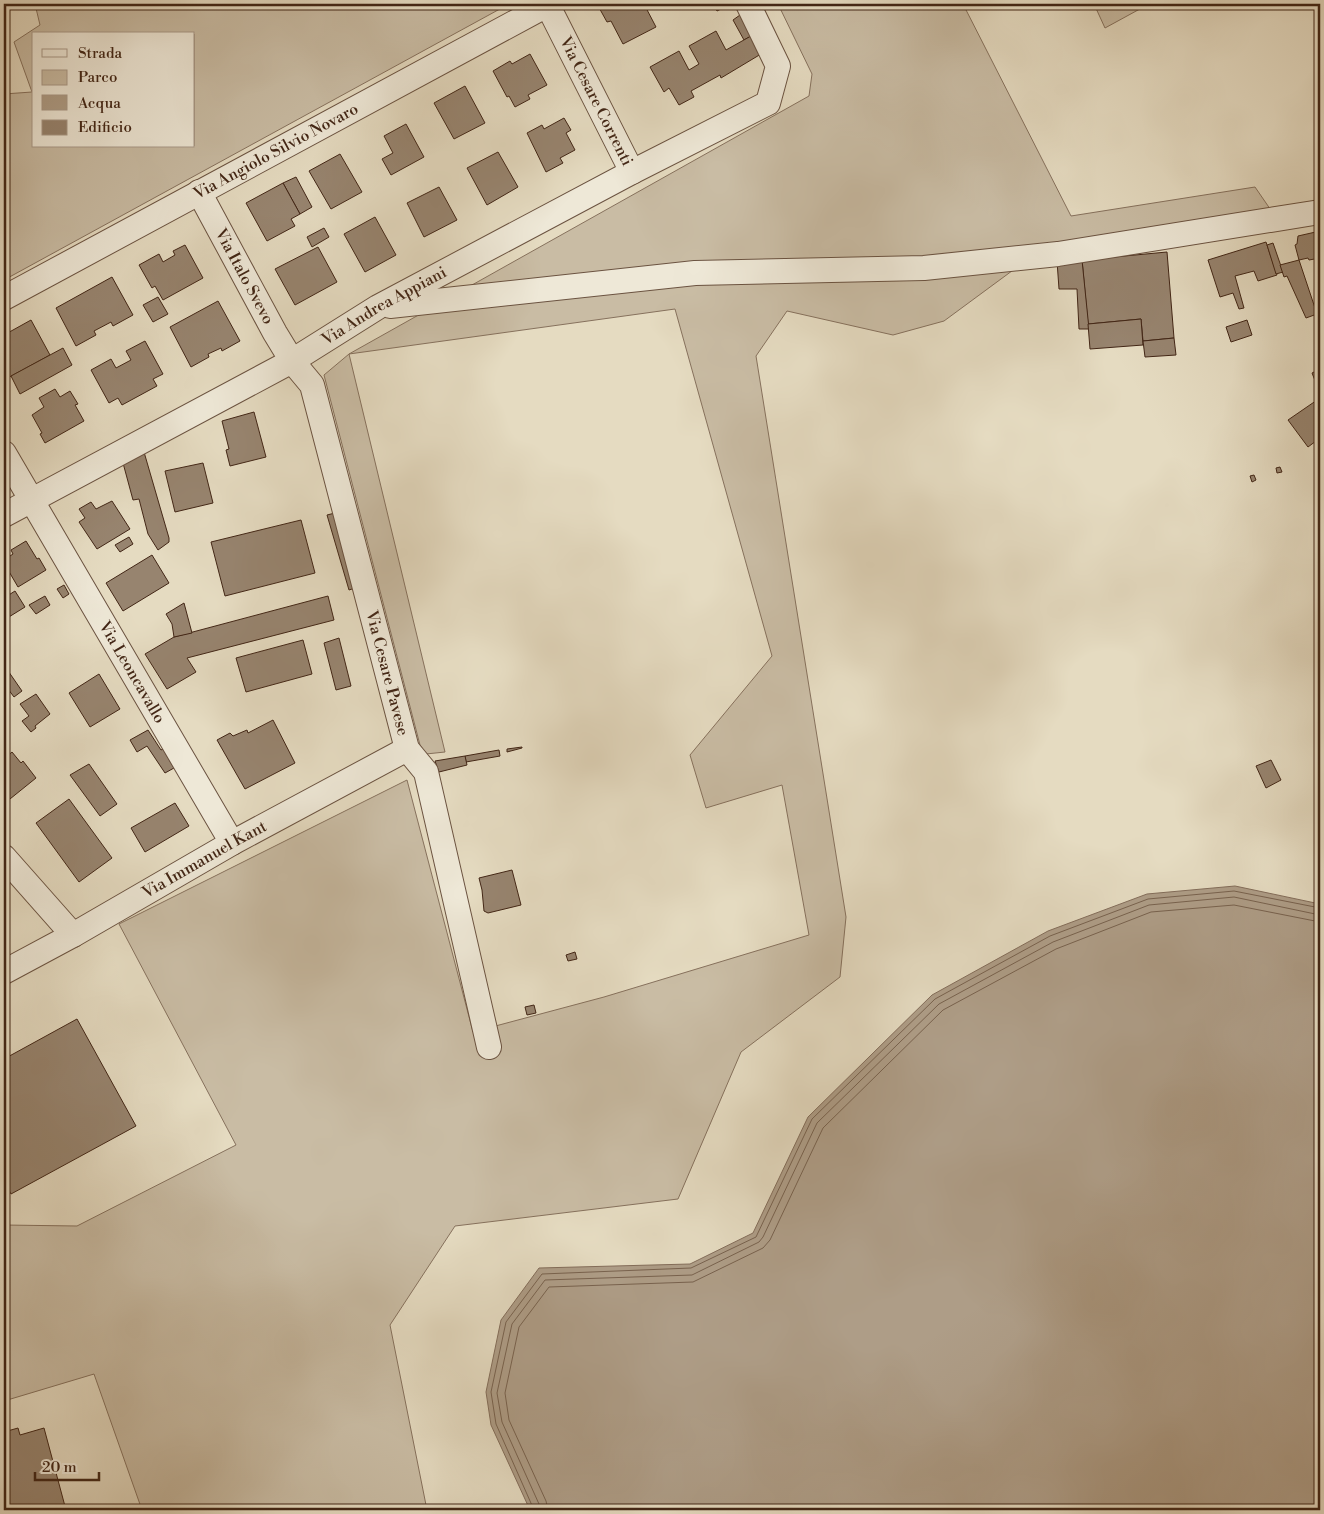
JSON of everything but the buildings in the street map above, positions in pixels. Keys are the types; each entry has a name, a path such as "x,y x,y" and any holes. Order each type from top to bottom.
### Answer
{"street":[{"name":"Via Cesare Correnti","path":"547,4 632,172"},
{"name":"Via Angiolo Silvio Novaro","path":"4,298 547,4"},
{"name":"Via Andrea Appiani","path":"4,516 30,500 292,361 378,307 632,172 768,103 778,66 748,4"},
{"name":"Via Italo Svevo","path":"199,192 292,361"},
{"path":"378,307 695,273 924,268 1058,254 1320,212"},
{"name":"Via Cesare Pavese","path":"292,361 312,385 406,749 426,772 489,1047"},
{"name":"Via Leoncavallo","path":"4,453 232,843"},
{"name":"Via Immanuel Kant","path":"4,972 73,935 232,843 406,749"},
{"path":"4,857 73,935"}],"green space":[{"path":"35,4 509,4 4,280 4,94 32,92 14,42 40,25"},
{"path":"778,4 963,4 1071,216 1255,187 1277,219 1020,265 944,321 893,335 787,311 756,356 846,917 840,977 741,1052 678,1199 455,1226 390,1325 427,1510 142,1510 94,1374 4,1401 4,1225 77,1226 236,1145 119,924 407,780 473,1032 604,997 809,935 782,785 706,808 690,755 772,656 675,309 349,354 809,96 812,74"},
{"path":"1094,4 1149,4 1105,28"},
{"path":"349,354 445,752 426,754 420,745 324,375"}],"water":[{"path":"1235,886 1320,904 1320,1510 530,1510 491,1425 486,1392 501,1320 539,1268 690,1264 753,1233 808,1117 932,995 1048,931 1147,894"}]}
